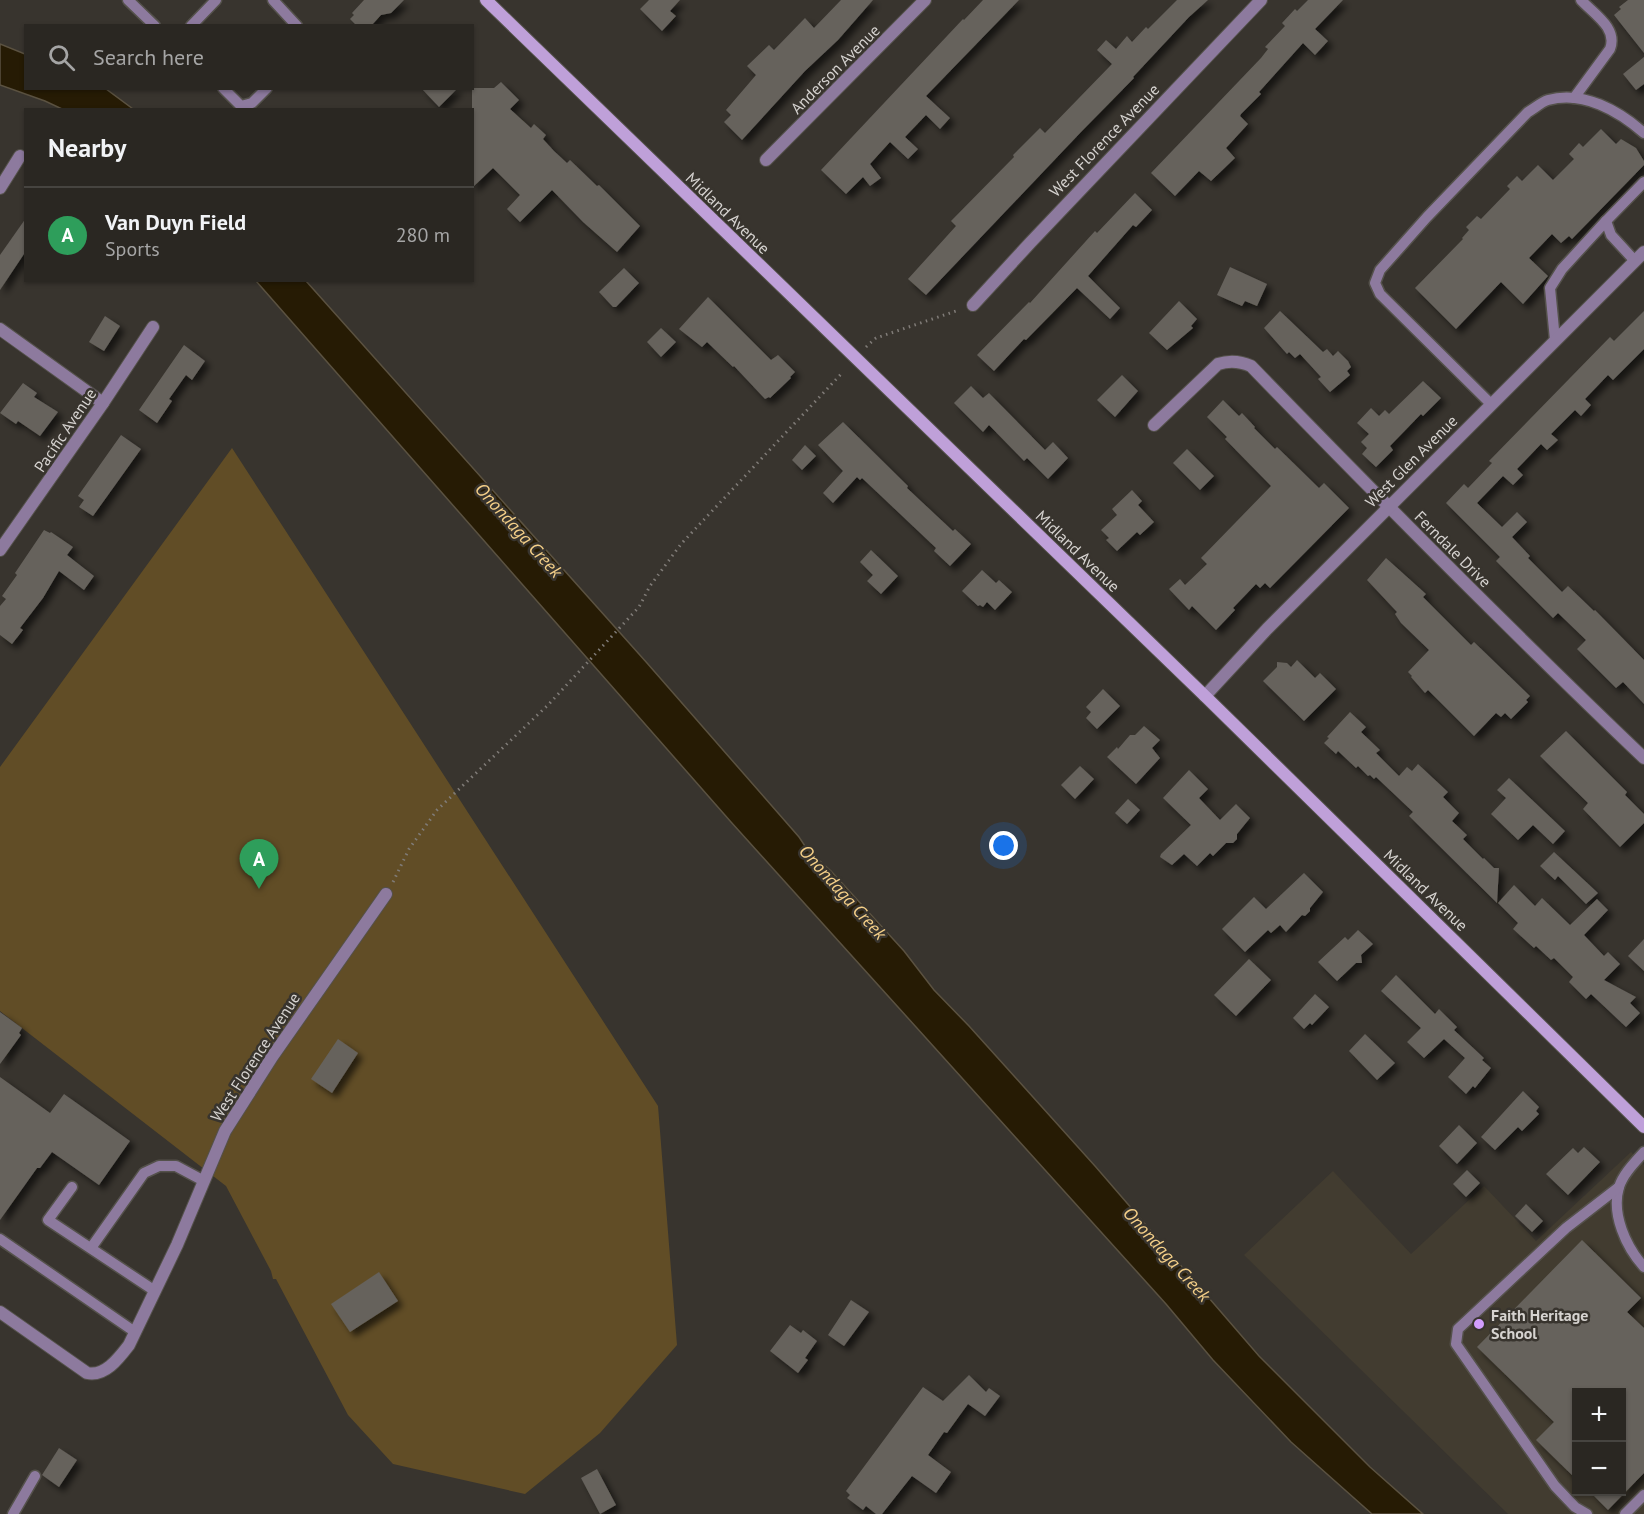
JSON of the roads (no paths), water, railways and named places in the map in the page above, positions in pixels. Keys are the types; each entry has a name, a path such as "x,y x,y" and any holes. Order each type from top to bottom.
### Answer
{"street":[{"name":"Midland Avenue","path":"486,0 1205,696 1644,1127"},
{"name":"Anderson Avenue","path":"766,160 926,0"},
{"name":"West Florence Avenue","path":"973,305 1261,0"},
{"path":"0,188 20,156"},
{"name":"West Glen Avenue","path":"1205,696 1267,629 1644,252"},
{"name":"Pacific Avenue","path":"0,550 153,327"},
{"path":"0,329 103,403"},
{"name":"Ferndale Drive","path":"1154,425 1218,364 1225,361 1241,361 1251,366 1388,508 1644,758"},
{"name":"West Florence Avenue","path":"0,1312 87,1373 95,1375 101,1373 120,1357 155,1291 225,1131 272,1057 386,894"}],"lane":[{"path":"128,0 153,24"},
{"path":"193,24 216,0"},
{"path":"273,0 295,24"},
{"path":"1574,98 1610,49 1613,40 1612,32 1581,0"},
{"path":"225,90 241,106 252,103 265,90"},
{"path":"1491,404 1380,294 1375,283 1380,270 1427,217 1528,112 1548,100 1574,98 1589,100 1625,117 1644,133"},
{"path":"1555,340 1550,288 1562,269 1644,182"},
{"path":"1606,221 1611,235 1635,261"},
{"path":"1587,1514 1575,1507 1555,1486 1456,1344 1458,1329 1566,1228 1619,1187 1630,1167 1644,1152"},
{"path":"91,1248 144,1173 159,1166 176,1166 204,1181"},
{"path":"72,1187 48,1220 155,1291"},
{"path":"1619,1187 1617,1210 1622,1231 1637,1259 1644,1267"},
{"path":"0,1239 135,1332"},
{"path":"14,1514 35,1476"},
{"path":"1625,1514 1644,1495"}],"water":[{"path":"0,44 24,54 24,90 107,90 132,108 60,108 0,85"},
{"name":"Onondaga Creek","path":"257,282 307,282 647,663 807,849 831,871 904,951 934,990 1095,1166 1259,1356 1370,1467 1423,1514 1372,1514 1291,1442 1213,1360 1166,1304 731,822"}],"place":[{"name":"Van Duyn Field","path":"259,889"},
{"name":"Faith Heritage School","path":"1479,1324"}]}
